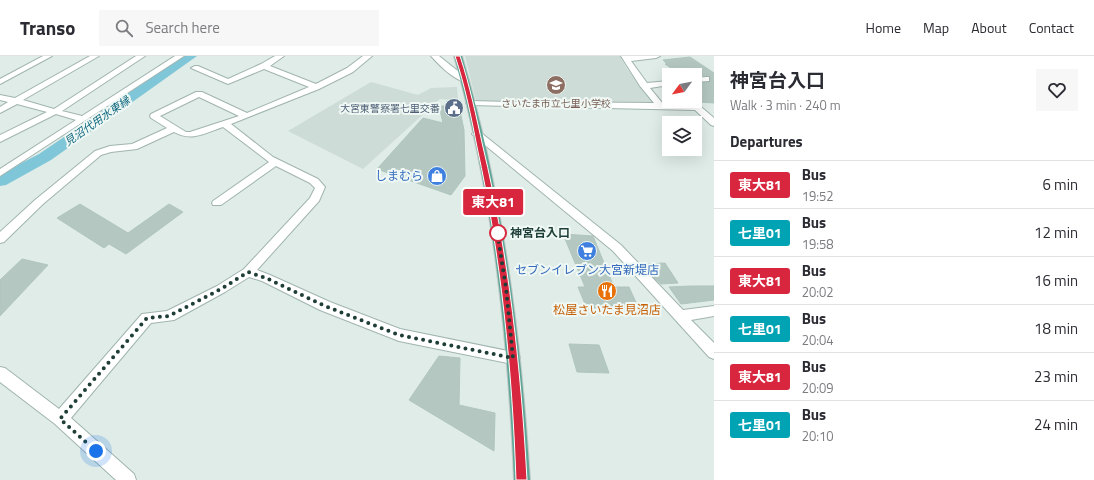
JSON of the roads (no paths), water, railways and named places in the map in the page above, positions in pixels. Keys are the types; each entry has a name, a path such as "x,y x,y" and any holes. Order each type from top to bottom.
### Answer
{"main road":[{"path":"458,56 466,80 493,202 506,288 519,421 522,480"}],"street":[{"path":"0,82 48,56"},
{"path":"0,110 95,56"},
{"path":"0,139 54,112 141,56"},
{"path":"0,173 180,56"},
{"path":"195,68 228,82 264,66 279,56"},
{"path":"247,116 199,94 154,116 184,134 192,135 247,116 316,87 350,70 368,56"},
{"path":"435,56 455,74 466,80"},
{"path":"625,57 656,56"},
{"path":"625,57 644,86 660,106"},
{"path":"264,66 316,87"},
{"path":"702,79 706,79"},
{"path":"644,86 662,84"},
{"path":"0,97 83,119"},
{"path":"470,103 515,105 660,106"},
{"path":"697,108 714,123"},
{"path":"702,108 708,108"},
{"path":"60,419 147,318 169,316 221,289 248,272 315,199 320,187 314,181 275,162 225,124"},
{"path":"0,239 39,202 98,153 110,149 134,147 174,128"},
{"path":"477,134 617,248 714,353"},
{"path":"217,203 275,162"},
{"path":"248,272 266,278 325,306 399,335 513,358"},
{"path":"680,316 714,311"},
{"path":"0,373 60,419 128,480"}],"waterway":[{"name":"見沼代用水東縁","path":"0,181 45,157 191,56"}],"place":[{"name":"さいたま市立七里小学校","path":"556,85"},
{"name":"大宮東警察署七里交番","path":"454,108"},
{"name":"しまむら","path":"437,176"},
{"name":"神宮台入口","path":"498,233"},
{"name":"セブンイレブン大宮新堤店","path":"587,251"},
{"name":"松屋さいたま見沼店","path":"607,291"}]}
